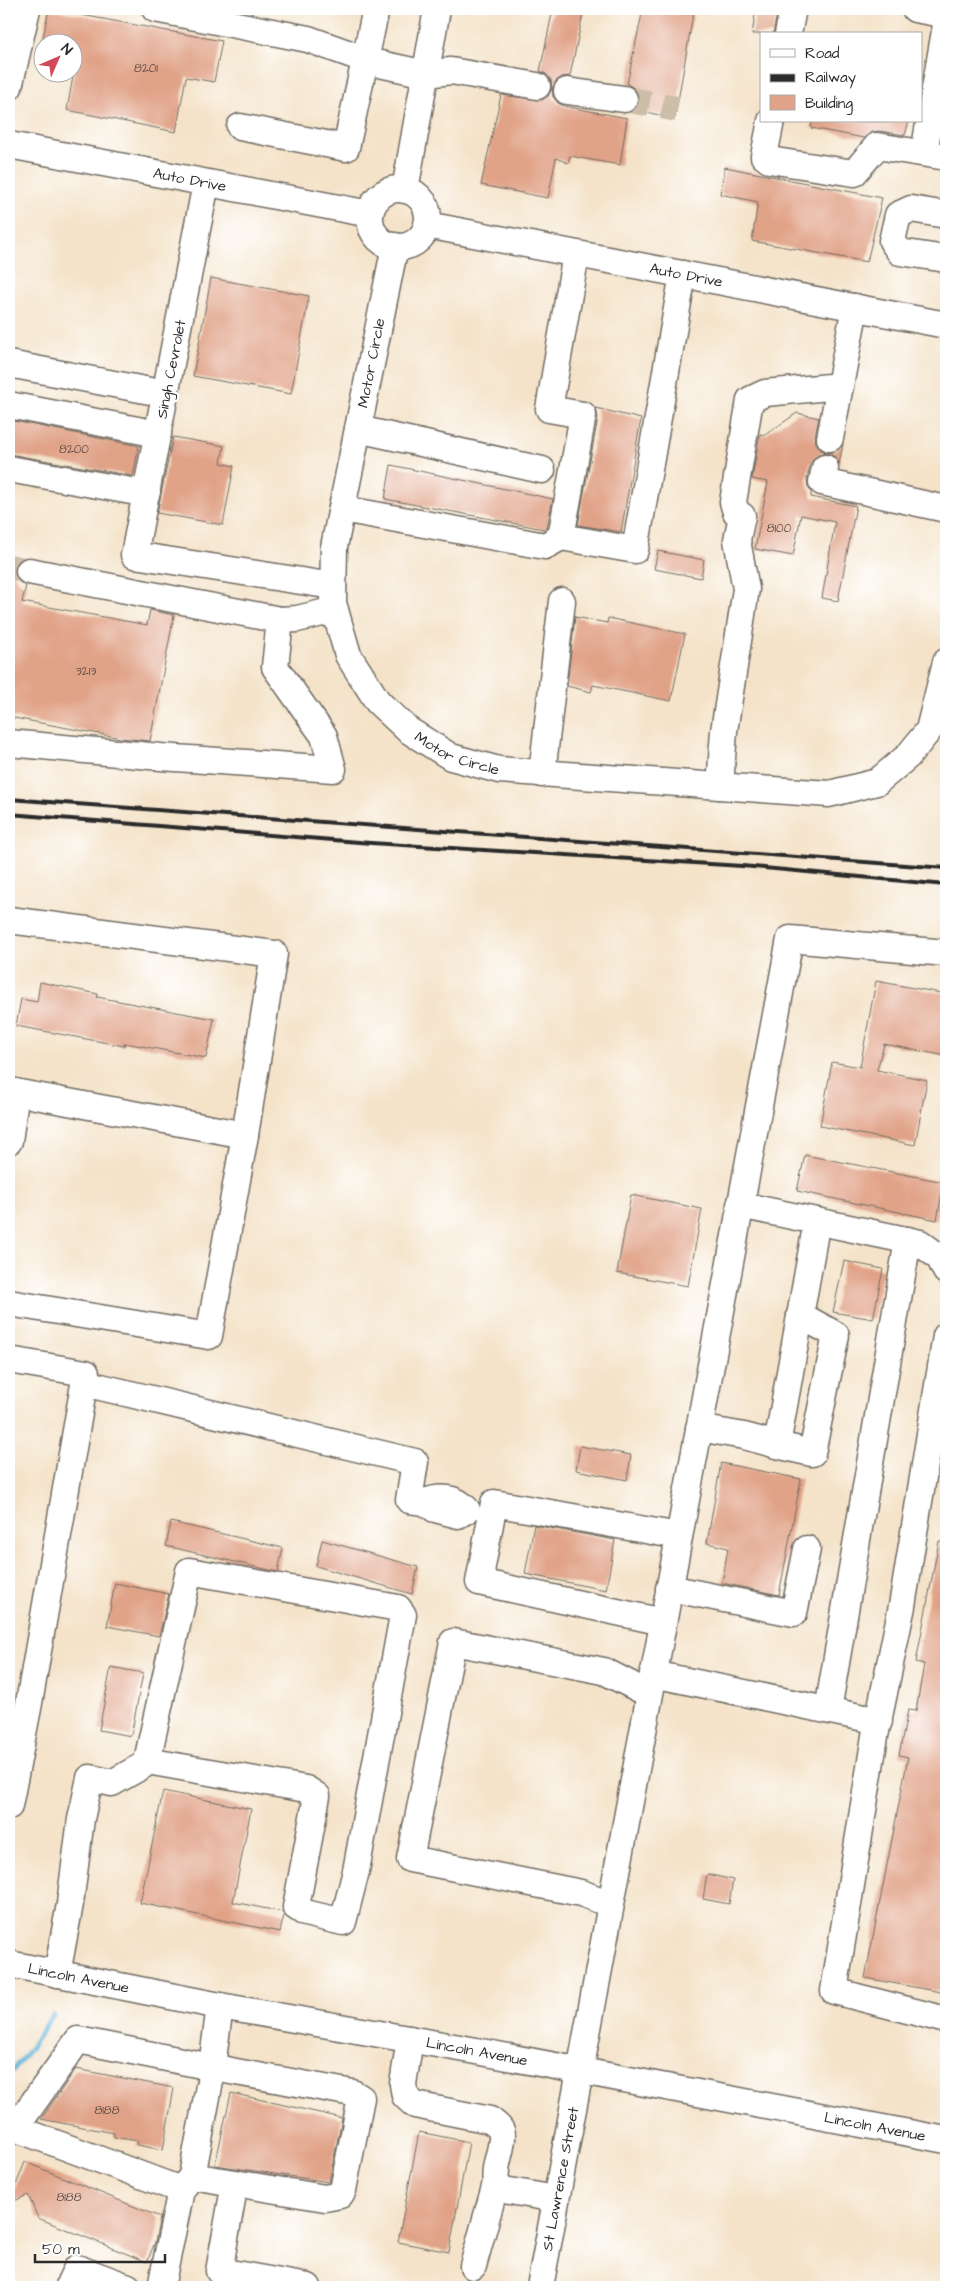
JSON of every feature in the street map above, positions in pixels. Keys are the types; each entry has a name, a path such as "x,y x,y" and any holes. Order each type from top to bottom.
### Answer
{"street":[{"path":"9,84 27,9"},
{"path":"155,9 185,12 308,39 366,60 426,74 450,70 537,86"},
{"path":"240,126 346,148 376,9"},
{"path":"405,190 437,9"},
{"path":"788,32 793,9"},
{"path":"914,9 942,14 946,21"},
{"path":"771,122 764,156 770,160 854,173 876,146 935,155 946,25"},
{"path":"567,91 624,99"},
{"name":"Auto Drive","path":"9,145 370,214"},
{"name":"Singh Cevrolet","path":"206,183 134,555 334,598"},
{"path":"405,190 414,193 426,207 427,225 423,233 411,244 395,246 379,238 371,223 370,214 373,205 386,192 405,190"},
{"path":"946,215 911,209 898,215 892,241 900,252 946,259"},
{"name":"Auto Drive","path":"427,225 946,325"},
{"name":"Motor Circle","path":"395,246 334,547 334,598 348,655 378,702 408,730 451,757 500,770 829,794 877,782 908,756 929,730 946,662"},
{"path":"561,537 583,415 549,409 576,254"},
{"path":"342,508 545,546 561,537 635,550 683,274"},
{"path":"830,438 855,307"},
{"path":"9,364 166,394"},
{"path":"720,786 724,731 746,589 737,540 742,516 736,512 733,502 750,400 765,393 840,386"},
{"path":"9,405 158,434"},
{"path":"358,429 542,470"},
{"path":"825,468 822,482 946,509"},
{"path":"9,469 131,491 147,492"},
{"path":"29,570 280,620 297,619 334,598"},
{"path":"542,774 562,601"},
{"path":"9,743 161,757 332,768 324,736 275,666 280,620"},
{"path":"9,920 274,954 210,1336 9,1303"},
{"name":"St Lawrence Street","path":"540,2287 790,939 946,954"},
{"path":"9,1141 12,1092 244,1135"},
{"path":"740,1205 920,1243 945,1261"},
{"path":"777,1445 817,1221"},
{"path":"828,1710 908,1240"},
{"path":"698,1428 744,1436 812,1453 836,1335 800,1315"},
{"path":"946,1336 940,1413 879,1721 834,1991 946,2020"},
{"path":"9,1360 86,1374 17,1726 9,1806"},
{"path":"84,1383 415,1462 409,1500 425,1502 435,1509 458,1515 467,1510 492,1515"},
{"path":"663,1622 479,1582 494,1503 679,1536"},
{"path":"669,1588 794,1613 807,1549"},
{"path":"57,1974 70,1904 81,1820 90,1778 112,1783 142,1766 147,1761 189,1571 398,1608 403,1616 356,1870 343,1922 304,1913 296,1906 317,1796 306,1789 147,1761"},
{"path":"610,1904 581,1893 410,1859 453,1642 604,1671 651,1684 828,1710 879,1721"},
{"name":"Lincoln Avenue","path":"9,1964 220,2006 580,2070 946,2140"},
{"path":"161,2287 212,2067 220,2006"},
{"path":"410,2039 402,2084 405,2096 415,2105 490,2120 498,2126 502,2134 494,2172 496,2183 473,2266"},
{"path":"78,2040 212,2067 353,2093 361,2098 343,2190 340,2195 325,2198 235,2184 186,2183 20,2130 21,2120 78,2040"},
{"path":"496,2183 504,2190 556,2199"},
{"path":"235,2184 219,2271 308,2287"},
{"path":"71,2287 70,2282 77,2268 128,2287"}],"building":[{"path":"49,9 222,41 214,82 186,77 176,132 67,110 72,82 82,82 82,32 44,32"},
{"path":"553,9 584,9 570,76 562,77 556,81 552,89 551,80 540,71"},
{"path":"643,9 694,9 675,118 634,110 639,102 638,94 634,88 627,84"},
{"path":"756,9 778,9 773,32 752,34"},
{"path":"552,89 553,97 564,106 627,118 620,165 570,156 568,163 556,158 548,198 481,185 501,95 542,100 548,96"},
{"path":"812,122 909,122 905,135 879,131 871,132 864,138 811,128"},
{"path":"725,167 882,198 867,262 752,241 758,202 720,194"},
{"path":"211,278 309,296 291,394 193,376"},
{"path":"596,408 641,419 621,532 578,525 598,418"},
{"path":"797,413 819,418 815,436 816,443 821,450 828,453 820,454 810,464 807,479 811,497 856,506 838,601 822,598 835,522 801,515 793,556 755,549 768,482 752,479 760,434 765,435"},
{"path":"9,420 139,446 133,476 9,454"},
{"path":"173,437 224,446 221,463 234,466 223,525 157,513"},
{"path":"843,444 839,464 835,457 828,453 834,452"},
{"path":"391,465 553,499 547,527 544,529 385,499"},
{"path":"658,551 704,560 701,578 654,569"},
{"path":"9,558 20,560 14,568 19,582 26,586 22,602 147,625 150,610 174,615 150,741 121,738 9,717"},
{"path":"575,617 607,623 608,618 685,634 671,701 593,685 591,692 567,686"},
{"path":"876,981 946,994 946,1056 884,1044 877,1070 927,1080 915,1145 820,1126 832,1062 860,1067"},
{"path":"40,982 98,994 97,997 214,1019 206,1058 125,1043 124,1046 16,1026 21,999 37,1002"},
{"path":"805,1155 944,1182 937,1220 797,1191"},
{"path":"631,1195 702,1209 688,1286 617,1273"},
{"path":"844,1261 883,1269 873,1319 833,1312"},
{"path":"580,1446 631,1455 627,1480 576,1470"},
{"path":"721,1463 801,1479 779,1595 722,1583 728,1548 707,1543"},
{"path":"171,1522 283,1548 278,1572 166,1546"},
{"path":"534,1525 615,1540 606,1590 525,1574"},
{"path":"322,1540 418,1567 412,1594 316,1566"},
{"path":"939,1541 946,1542 946,1993 865,1978 908,1757 899,1755 908,1710 916,1711 924,1664 916,1662"},
{"path":"115,1583 169,1594 159,1636 107,1626"},
{"path":"111,1667 143,1673 131,1736 99,1730"},
{"path":"163,1791 251,1809 233,1902 282,1912 284,1915 280,1932 140,1903"},
{"path":"707,1874 733,1880 729,1904 703,1899"},
{"path":"76,2069 174,2088 163,2150 137,2145 138,2141 114,2137 114,2133 41,2119"},
{"path":"231,2093 342,2118 329,2182 215,2165"},
{"path":"419,2132 469,2142 449,2252 398,2242"},
{"path":"25,2162 160,2217 155,2242 147,2262 38,2218 28,2195 9,2203"}],"waterway":[{"path":"9,2075 30,2049 53,2015"}],"tunnel":[{"path":"624,99 677,109"},
{"path":"9,567 29,571"}],"railway":[{"path":"9,799 946,868"},
{"path":"9,814 371,843 742,866 946,885"}]}
